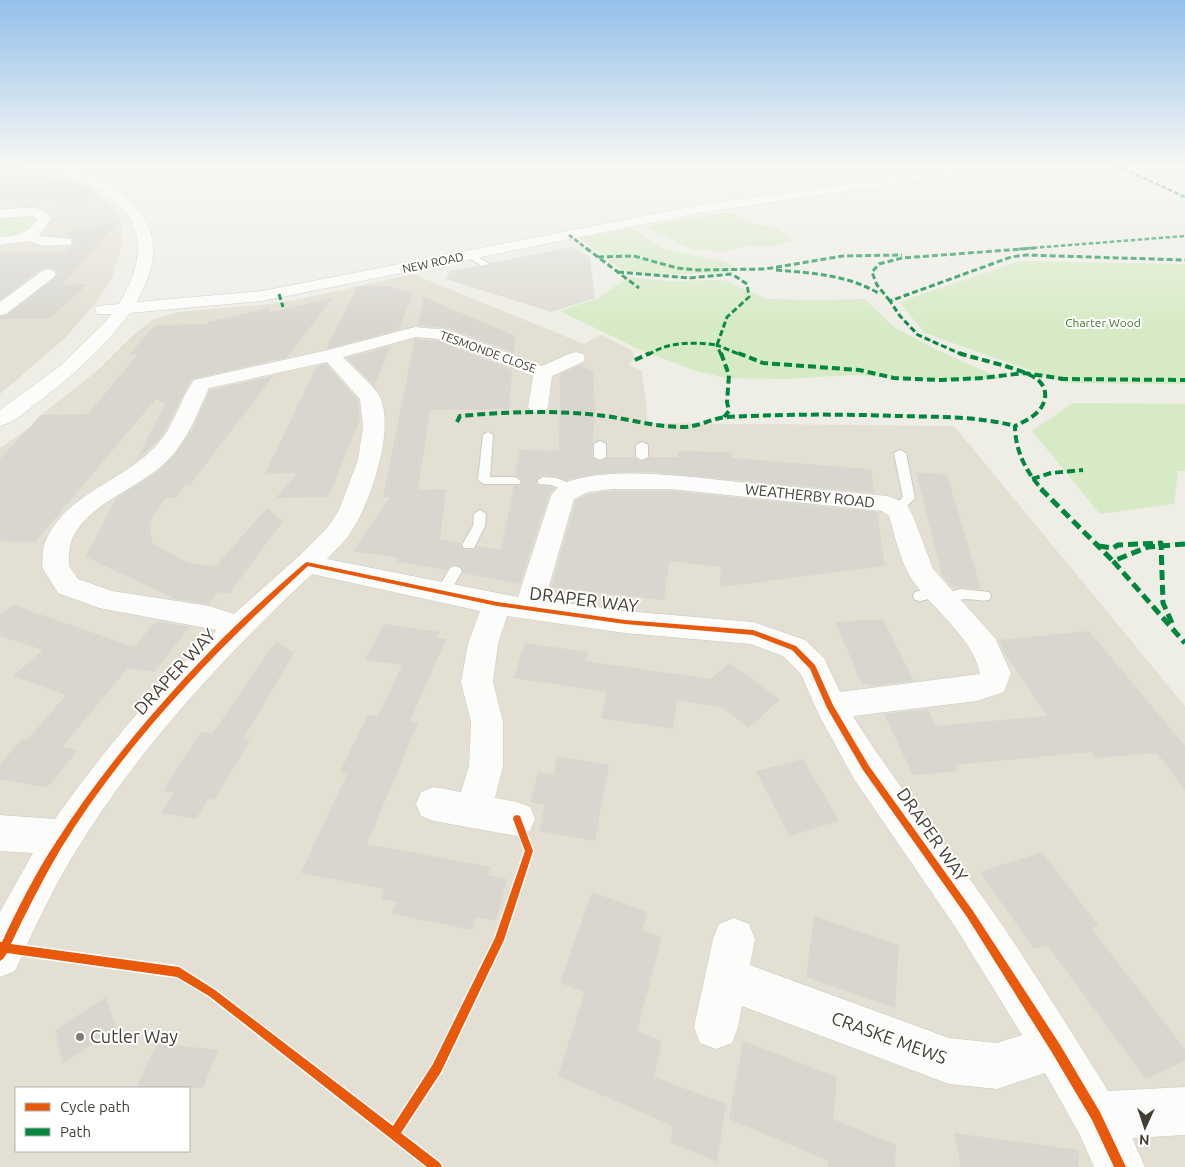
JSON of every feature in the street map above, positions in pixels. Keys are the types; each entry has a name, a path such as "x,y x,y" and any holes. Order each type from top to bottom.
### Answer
{"street":[{"path":"30,238 44,220"},
{"path":"0,404 74,344 112,297 138,243 136,220"},
{"path":"0,420 62,373 101,337 125,308 137,286 146,257 146,240 138,220"},
{"name":"NEW ROAD","path":"112,297 125,308 262,296 529,242 648,220"},
{"path":"0,241 30,238 44,242 65,242"},
{"path":"0,310 42,278 12,283"},
{"name":"TESMONDE CLOSE","path":"239,626 209,616 109,601 68,586 55,567 59,541 76,515 159,456 172,439 201,384 331,355 415,332 442,334 543,373 576,358"},
{"path":"307,564 337,533 351,510 369,460 374,427 370,398 331,355"},
{"name":"TESMONDE CLOSE","path":"538,407 543,373"},
{"name":"WEATHERBY ROAD","path":"572,489 600,478 643,478 888,504 896,509 901,516 921,572 934,596 968,624 984,646 996,673 993,683 977,688 830,706"},
{"path":"473,811 486,766 487,722 477,682 483,644 513,606 563,496 572,489"},
{"name":"DRAPER WAY","path":"2,952 40,878 64,838 140,732 239,626 307,564 448,582 513,606 625,622 753,633 780,641 794,648 813,667 830,706 866,768 970,914 1055,1047 1096,1116"},
{"path":"434,804 517,819"},
{"path":"0,833 64,838"},
{"name":"CRASKE MEWS","path":"716,1027 730,958 949,1061 997,1066 1055,1047"},
{"path":"1120,1167 1096,1116 1185,1111"}],"lane":[{"path":"470,255 484,264"},
{"path":"488,435 484,480 515,481"},
{"path":"600,444 600,457"},
{"path":"642,444 642,457"},
{"path":"896,509 909,498 900,452"},
{"path":"543,481 553,481 572,489"},
{"path":"468,545 479,526 480,514"},
{"path":"934,596 960,594 984,596"}],"shaded area":[{"path":"0,220 121,220 121,248 112,278 94,305 64,339 0,394"},
{"path":"571,247 590,257 595,298 551,312 446,279 450,271"},
{"path":"413,274 584,344 601,335 632,350 635,360 628,364 642,371 648,423 954,426 1185,706 1185,1167 0,1167 0,448 29,428 41,415 97,371 129,339 152,320 178,312 272,304"}],"green space":[{"path":"0,220 38,220 31,232 0,239"},
{"path":"677,220 745,220 776,228 794,241 771,247 746,246 726,252 691,249 643,226"},
{"path":"633,228 668,250 727,262 736,266 731,272 667,275 623,271 579,238"},
{"name":"Charter Wood","path":"1020,261 1185,264 1185,384 1066,383 925,333 899,302"},
{"path":"628,277 666,281 724,280 767,299 865,299 894,327 937,350 1002,379 950,380 850,375 786,379 726,378 693,370 634,347 560,311 599,298"},
{"path":"1073,403 1185,404 1185,471 1178,471 1174,504 1100,514 1032,431"}],"building":[{"path":"118,222 61,285 88,284 50,318 0,319 0,317 7,315 58,275 55,269 49,267 41,269 0,300 0,253 66,252 66,247 70,247 74,243 72,238 66,237 66,232"},
{"path":"358,286 389,286 413,294 398,330 326,349"},
{"path":"424,297 515,336 514,353 449,328 418,325"},
{"path":"333,298 287,357 192,379 161,437 136,461 165,404 156,399 35,542 0,541 0,459 41,415 88,414 138,354 130,354 155,325 209,324 207,322 268,308 271,312"},
{"path":"415,339 439,341 512,370 509,409 430,410 418,490 446,489 440,539 461,543 460,546 464,550 474,550 477,546 501,550 514,486 521,485 523,481 515,475 520,450 559,451 560,374 580,365 593,371 595,408 592,457 599,462 608,457 634,457 641,462 650,457 678,457 678,451 732,452 731,458 871,469 874,493 651,472 603,473 567,480 557,476 543,475 535,481 537,485 555,488 549,495 520,584 463,573 462,567 456,564 449,566 447,570 396,562 399,558 353,551 390,497 383,497"},
{"path":"391,346 374,386 347,358"},
{"path":"326,364 358,400 360,420 328,497 276,498 297,473 265,474 317,366"},
{"path":"273,376 190,485 185,485 175,498 166,498 149,522 152,543 188,563 216,566 267,508 283,521 229,594 218,592 208,604 175,599 86,557 116,498 157,472 175,454 193,428 210,390"},
{"path":"916,472 947,475 981,589 951,586 942,576"},
{"path":"613,491 670,491 877,512 885,566 720,587 721,567 669,561 664,600 551,587 576,500 589,494"},
{"path":"13,605 134,647 156,621 190,627 154,672 128,668 62,747 78,750 47,788 0,779 0,764 22,739 27,740 66,695 13,676 43,650 0,636 0,615"},
{"path":"883,619 914,681 871,686 870,684 862,684 835,622"},
{"path":"384,624 440,632 437,638 446,639 410,721 418,723 367,844 491,867 488,875 507,879 496,921 476,917 473,930 392,914 397,902 381,899 385,889 301,873 347,774 340,772 368,715 378,716 402,665 365,660"},
{"path":"1089,631 1185,746 1185,790 1157,753 1095,758 1091,752 955,765 958,771 913,775 884,714 928,709 936,726 1047,716 998,640"},
{"path":"276,641 294,653 243,739 250,740 214,800 208,799 196,819 161,813 174,793 163,791 201,732 212,734"},
{"path":"525,643 588,652 585,661 711,679 729,663 780,699 749,728 723,708 677,700 673,729 601,718 606,692 514,678"},
{"path":"557,756 609,765 595,841 539,831 545,805 530,802 538,772 553,775"},
{"path":"803,759 839,821 789,836 756,771"},
{"path":"1042,852 1099,926 1091,928 1185,1049 1185,1061 1146,1079 1047,945 1034,949 980,872"},
{"path":"592,892 647,912 642,930 662,937 637,1031 662,1041 654,1077 726,1104 717,1162 670,1142 673,1126 558,1076 585,992 560,983"},
{"path":"814,916 899,945 895,1008 806,977"},
{"name":"Cutler Way","path":"106,997 116,1028 63,1064 55,1030"},
{"path":"743,1041 837,1077 833,1119 896,1145 895,1167 828,1167 829,1161 729,1119"},
{"path":"157,1043 218,1050 203,1088 136,1087"},
{"path":"954,1133 1079,1150 1078,1167 961,1167"}],"marked path":[{"path":"569,235 639,288"},
{"path":"890,301 877,285 872,272 879,264 902,258 1185,236"},
{"path":"598,257 634,256 677,268 697,270 765,269 843,256 902,255"},
{"path":"1113,561 1032,479 1020,454 1015,426 1034,416 1042,407 1045,401 1044,386 1036,378 1024,373 961,354 918,335 900,316 890,301 1011,257 1026,255 1185,260"},
{"path":"776,270 830,275 856,282 880,294"},
{"path":"618,272 689,278 732,274"},
{"path":"635,360 660,348 676,344 701,343 717,345 721,328 730,312 749,297 747,284 732,274"},
{"path":"279,294 283,307"},
{"path":"724,417 729,411 727,402 729,375 717,345 763,363 859,370 894,378 941,380 983,378 1024,373 1064,379"},
{"path":"1060,379 1185,380"},
{"path":"457,422 460,416 508,412 597,415 643,424 682,427 697,426 724,417 821,414 944,417 996,421 1015,426"},
{"path":"1032,479 1051,473 1083,470"},
{"path":"1099,546 1113,548 1118,545 1161,543 1163,603 1172,623"},
{"path":"1185,544 1165,544 1148,547 1131,552 1113,561 1185,643"}],"cycle path":[{"path":"0,956 27,900 58,846 93,794 132,744 173,695 217,649 261,605 307,564 497,604 625,622 753,633 794,648 813,667 830,706 866,768 970,914 1055,1047 1096,1116 1120,1167"},
{"path":"394,1134 437,1068 499,940 529,851 517,819"},
{"path":"0,947 179,972 212,993 436,1167"}],"place":[{"name":"Cutler Way","path":"80,1037"}]}
